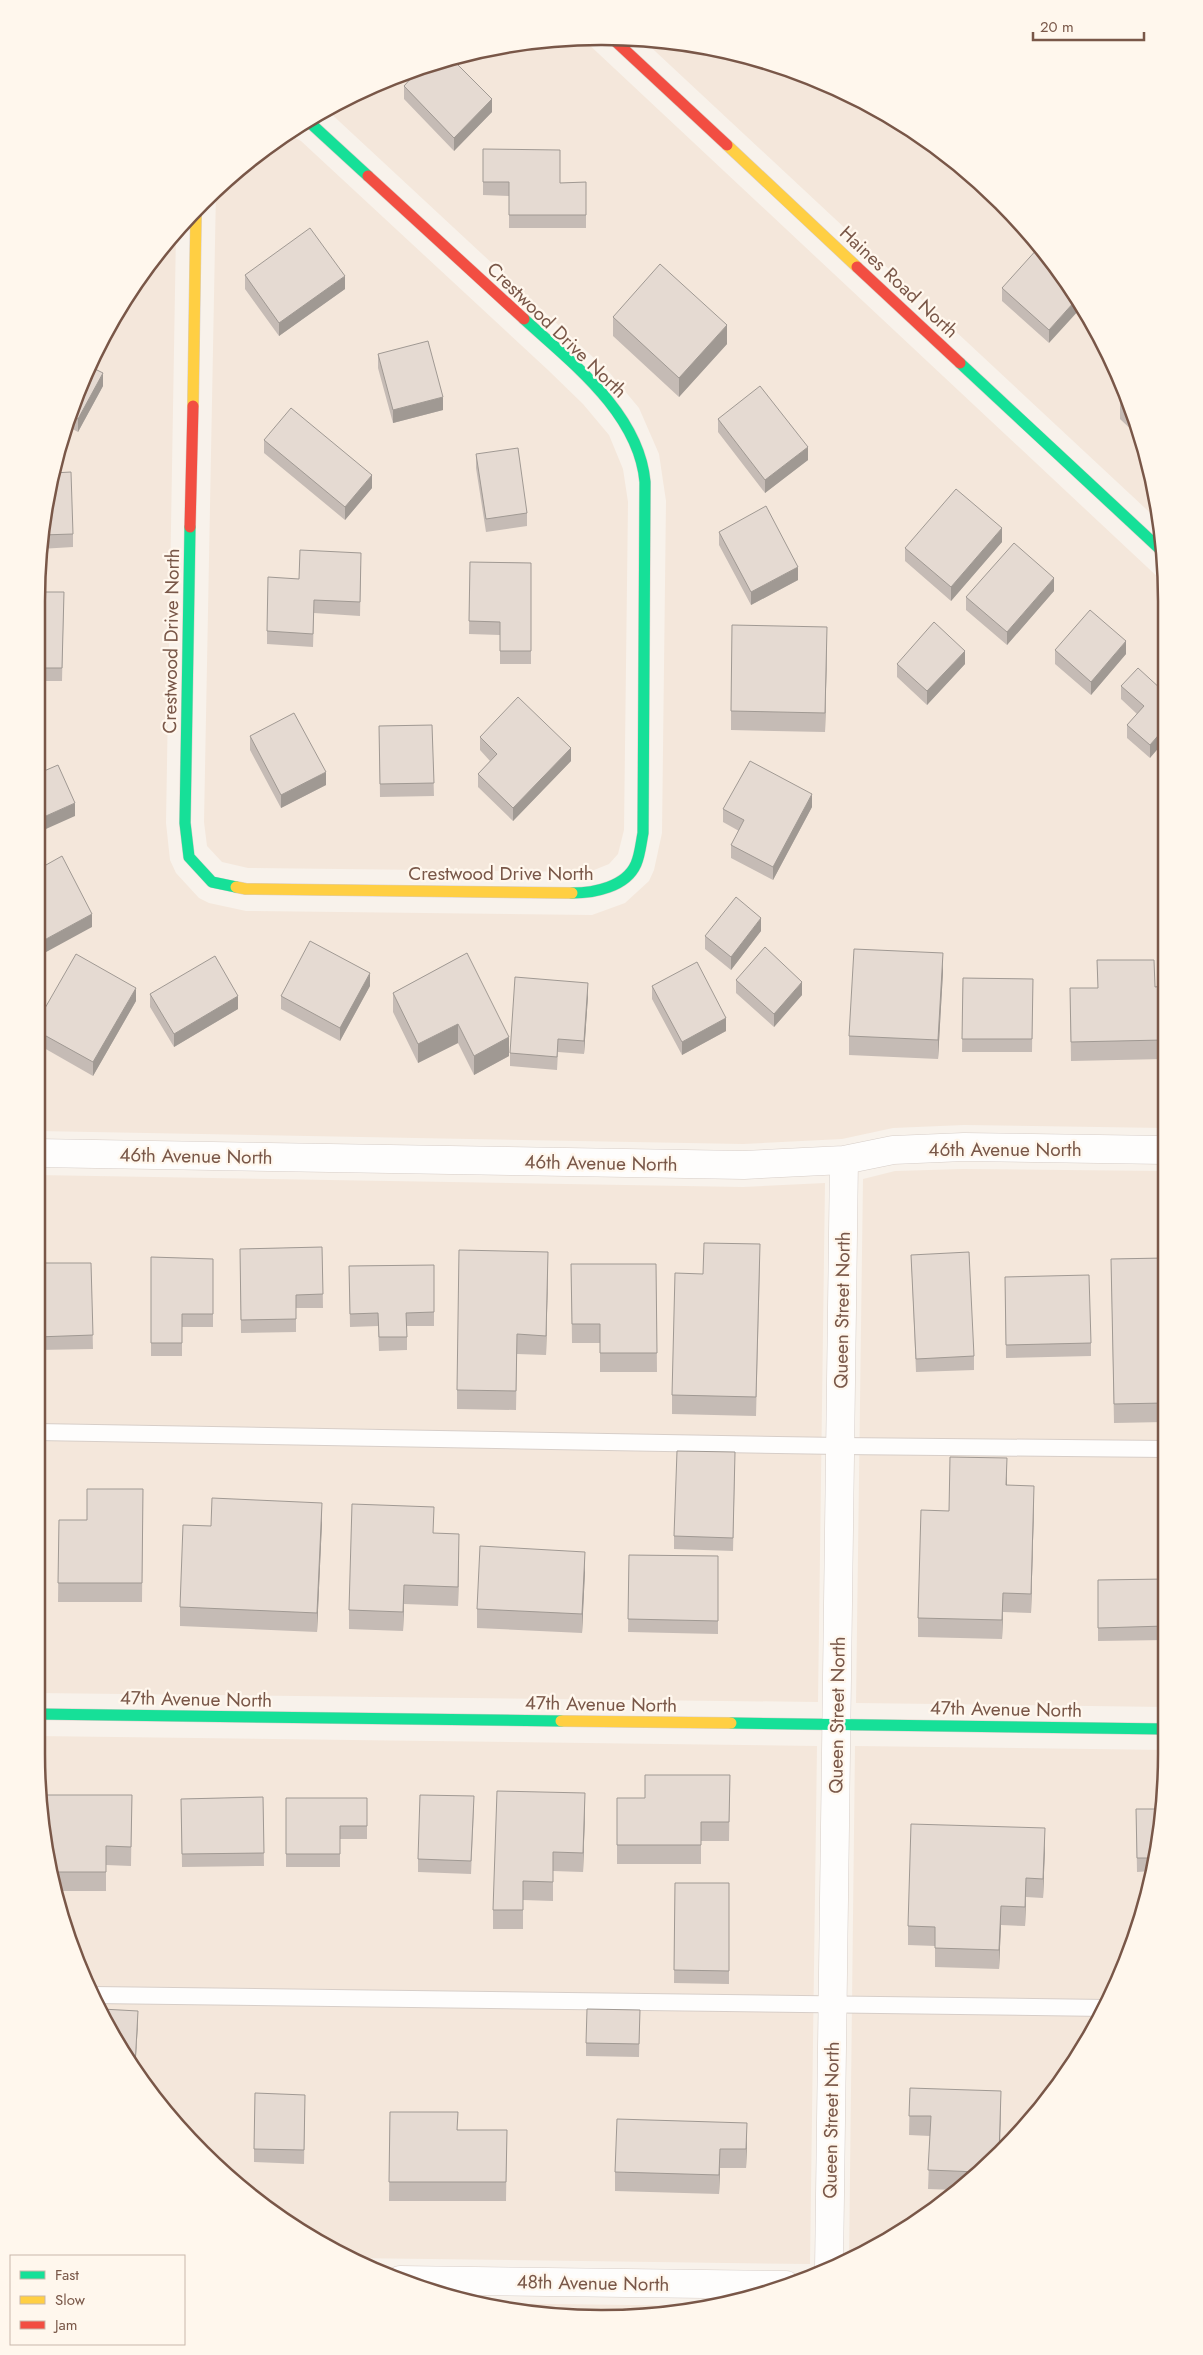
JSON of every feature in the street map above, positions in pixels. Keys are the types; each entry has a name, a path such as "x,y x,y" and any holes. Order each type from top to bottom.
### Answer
{"street":[{"name":"Haines Road North","path":"620,46 1155,544"},
{"name":"Crestwood Drive North","path":"196,221 185,823 189,857 212,882 246,889 592,893 619,883 636,865 643,833 646,501 642,463 625,422 596,389 561,354 313,126"},
{"name":"46th Avenue North","path":"45,1153 744,1165 844,1160 893,1150 964,1147 1158,1150"},
{"name":"Queen Street North","path":"829,2261 844,1160"},
{"name":"47th Avenue North","path":"45,1714 1158,1729"},
{"name":"48th Avenue North","path":"424,2280 765,2285"}],"lane":[{"path":"45,1432 840,1446 1158,1449"},
{"path":"100,1995 1097,2008"}],"shaded area":[{"path":"590,45 1157,577 1158,1128 964,1125 893,1128 842,1139 743,1144 45,1131 45,602 46,565 50,529 64,457 87,389 102,355 120,323 160,263 176,244 166,823 170,860 176,873 199,898 209,903 246,911 592,915 625,903 649,881 654,870 662,833 666,501 659,454 639,408 609,372 332,115 389,87 457,64 529,50"},
{"path":"651,47 710,56 746,64 814,87 848,102 911,139 968,183 995,208 1043,263 1064,292 1101,355 1116,389 1139,457 1150,513"},
{"path":"294,137 301,141 548,370 583,404 609,435 623,469 628,502 624,830 618,854 609,864 589,872 248,868 222,862 207,846 204,822 216,201 263,160"},
{"path":"963,1169 1158,1171 1158,1707 856,1703 863,1179 895,1171"},
{"path":"45,1175 743,1187 825,1183 818,1702 45,1693"},
{"path":"45,1736 817,1746 810,2264 367,2258 292,2216 235,2172 183,2120 139,2063 102,2000 75,1932 64,1898 56,1862 46,1790"},
{"path":"855,1746 1158,1750 1157,1790 1153,1826 1139,1898 1116,1966 1101,2000 1064,2063 1020,2120 968,2172 911,2216 849,2252"},
{"path":"520,2304 670,2305 602,2310 565,2309"}],"building":[{"path":"457,64 492,99 454,138 404,86 410,80"},
{"path":"483,149 560,150 560,183 586,182 586,215 509,215 509,182 483,182"},
{"path":"310,228 345,276 279,323 245,275"},
{"path":"1034,252 1072,305 1049,330 1002,288"},
{"path":"660,264 727,325 679,378 613,317"},
{"path":"428,341 443,397 393,410 378,354"},
{"path":"96,369 103,373 78,419 87,389"},
{"path":"760,386 808,447 765,480 718,419"},
{"path":"291,408 372,475 345,507 264,440"},
{"path":"518,448 527,513 486,519 476,454"},
{"path":"71,472 73,534 49,535 56,493 61,473"},
{"path":"956,489 1002,528 951,587 905,548"},
{"path":"766,506 798,567 751,592 719,532"},
{"path":"1014,543 1054,578 1007,632 966,597"},
{"path":"300,550 361,553 360,602 314,600 313,634 267,631 268,577 299,579"},
{"path":"470,562 531,563 531,651 500,651 500,622 469,621"},
{"path":"45,592 64,592 62,668 45,668"},
{"path":"1090,610 1126,641 1091,682 1055,650"},
{"path":"934,622 965,651 927,691 897,664"},
{"path":"732,625 827,627 825,713 731,711"},
{"path":"1138,668 1158,686 1158,736 1150,745 1127,725 1144,706 1121,686"},
{"path":"518,697 571,748 513,808 478,774 497,754 480,737"},
{"path":"294,713 326,772 281,795 250,736"},
{"path":"432,725 434,783 380,784 379,726"},
{"path":"750,761 812,794 773,867 731,845 744,820 723,809"},
{"path":"58,765 75,803 45,816 45,771"},
{"path":"62,856 92,914 45,940 45,866"},
{"path":"736,897 761,918 731,957 705,936"},
{"path":"310,941 370,973 340,1028 281,996"},
{"path":"765,947 802,982 774,1014 736,980"},
{"path":"854,949 943,953 938,1040 849,1036"},
{"path":"467,953 509,1037 474,1056 458,1024 418,1044 393,993"},
{"path":"76,954 136,988 93,1062 45,1035 45,1008"},
{"path":"215,956 238,996 174,1034 150,994"},
{"path":"1097,960 1154,960 1155,987 1158,987 1158,1040 1071,1042 1070,988 1098,988"},
{"path":"697,962 726,1018 682,1042 652,986"},
{"path":"515,977 588,983 584,1041 558,1039 557,1057 510,1053"},
{"path":"963,978 1033,979 1032,1039 962,1039"},
{"path":"704,1243 760,1244 756,1397 672,1395 675,1273 703,1274"},
{"path":"322,1247 323,1294 296,1295 296,1319 241,1320 240,1249"},
{"path":"459,1250 548,1252 546,1336 517,1334 516,1391 457,1390"},
{"path":"969,1252 974,1356 916,1359 911,1255"},
{"path":"151,1257 213,1259 213,1314 182,1314 182,1343 151,1343"},
{"path":"1158,1258 1158,1403 1114,1404 1111,1259"},
{"path":"45,1263 91,1263 93,1335 45,1337"},
{"path":"571,1264 656,1264 657,1353 600,1353 600,1324 572,1324"},
{"path":"434,1265 434,1312 406,1313 407,1337 379,1337 378,1313 350,1314 349,1266"},
{"path":"1089,1275 1091,1343 1006,1345 1005,1277"},
{"path":"677,1451 735,1452 733,1538 674,1536"},
{"path":"950,1457 1007,1458 1006,1485 1034,1486 1031,1594 1003,1593 1002,1620 918,1618 921,1510 949,1511"},
{"path":"87,1489 143,1489 142,1583 58,1583 59,1520 87,1520"},
{"path":"212,1498 322,1503 317,1613 180,1607 183,1525 211,1526"},
{"path":"352,1504 434,1507 433,1533 459,1534 458,1587 404,1585 403,1612 349,1610"},
{"path":"480,1546 585,1552 582,1614 477,1609"},
{"path":"629,1555 718,1556 718,1621 628,1619"},
{"path":"1158,1579 1158,1626 1098,1628 1098,1580"},
{"path":"645,1775 730,1775 729,1822 701,1822 701,1845 617,1845 617,1798 645,1798"},
{"path":"497,1791 585,1793 583,1853 553,1852 553,1882 523,1881 523,1910 493,1910"},
{"path":"47,1795 132,1795 131,1847 106,1846 106,1872 58,1872"},
{"path":"420,1795 474,1796 471,1861 418,1859"},
{"path":"263,1797 264,1853 182,1854 181,1799"},
{"path":"286,1798 367,1798 367,1826 340,1826 340,1854 286,1854"},
{"path":"1136,1809 1155,1809 1148,1858 1137,1858"},
{"path":"911,1824 1045,1828 1043,1879 1026,1878 1025,1907 1001,1906 999,1950 935,1948 935,1927 908,1926"},
{"path":"675,1883 729,1883 729,1971 674,1970"},
{"path":"107,2009 138,2011 135,2057"},
{"path":"587,2009 640,2010 639,2044 586,2043"},
{"path":"910,2088 1001,2091 999,2142 968,2172 928,2170 931,2116 909,2116"},
{"path":"255,2093 305,2095 304,2150 254,2149"},
{"path":"390,2112 458,2112 457,2130 507,2130 506,2182 389,2182"},
{"path":"617,2119 747,2123 746,2149 720,2149 719,2175 615,2172"}],"traffic: fast":[{"path":"313,126 368,176"},
{"path":"524,319 581,371 616,411 630,433 640,457 645,482 643,833 636,864 625,878 599,890 572,893"},
{"path":"960,363 1155,544"},
{"path":"190,527 185,823 189,857 212,882 236,887"},
{"path":"45,1714 561,1721"},
{"path":"731,1723 1158,1729"}],"traffic: slow":[{"path":"727,145 857,267"},
{"path":"193,406 196,221"},
{"path":"236,887 246,889 572,893"},
{"path":"561,1721 731,1723"}],"traffic: jam":[{"path":"620,46 727,145"},
{"path":"368,176 524,319"},
{"path":"857,267 960,363"},
{"path":"190,527 193,406"}]}
